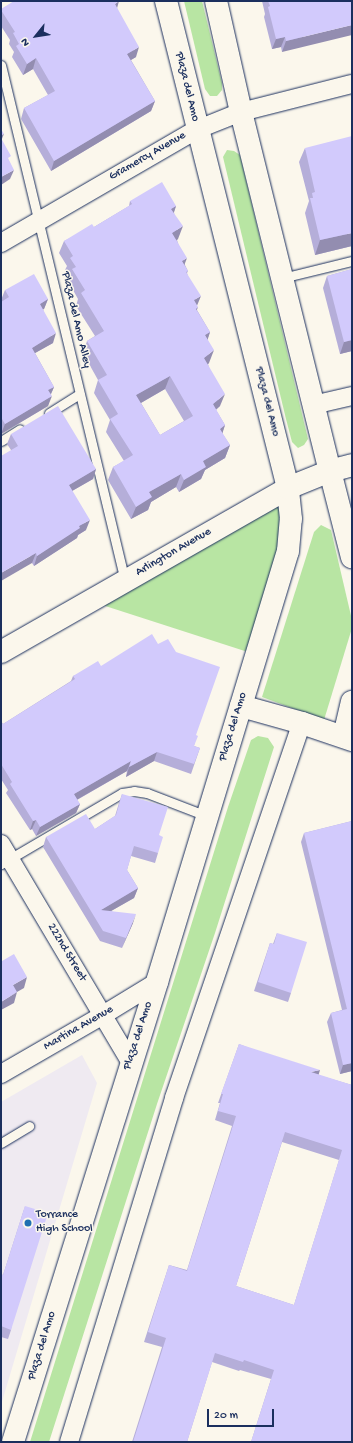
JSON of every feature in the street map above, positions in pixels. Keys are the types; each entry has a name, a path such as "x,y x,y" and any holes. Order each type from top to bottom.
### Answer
{"main road":[{"name":"Plaza del Amo","path":"13,1442 157,982 288,551 291,518 288,488 196,130 166,1"},
{"path":"216,1 241,112 352,557"},
{"name":"Arlington Avenue","path":"1,652 288,488 330,470 352,465"},
{"path":"241,706 348,738 352,702"}],"street":[{"name":"Gramercy Avenue","path":"1,243 196,130 241,112 352,84"},
{"path":"313,405 352,396"},
{"path":"69,1442 174,1098 302,723"},
{"name":"222nd Street","path":"4,855 131,1063"},
{"name":"Martina Avenue","path":"1,1074 103,1016 157,982"}],"lane":[{"name":"Plaza del Amo Alley","path":"1,65 125,581"},
{"path":"282,278 352,261"},
{"path":"41,417 80,394"},
{"path":"1,441 27,425"},
{"path":"4,855 122,793 134,791 147,793 207,816"},
{"path":"1,1143 28,1126"}],"shaded area":[{"name":"Torrance High School","path":"82,1055 97,1083 1,1405 1,1102"}],"green space":[{"path":"184,1 202,1 222,83 222,90 217,96 210,96 205,89"},
{"path":"227,150 234,151 240,155 308,439 304,445 298,448 292,442 286,419 223,157"},
{"path":"286,493 287,521 254,654 96,603"},
{"path":"321,525 331,530 352,620 352,628 324,720 262,697 314,532"},
{"path":"258,736 268,738 274,747 215,933 157,1104 49,1442 30,1442 228,807 251,740"}],"building":[{"path":"14,1 119,1 115,4 139,47 127,54 155,101 54,161 24,108 55,91 36,58 27,64 16,46 19,44 13,33 15,32 1,10"},
{"path":"268,1 352,1 352,25 286,41 285,37 276,39 268,7 270,6"},
{"path":"352,136 352,233 320,240 310,198 313,198 312,193 315,192 305,148"},
{"path":"1,138 11,156 8,158 14,170 1,177"},
{"path":"162,182 176,206 171,209 183,226 172,233 187,258 182,261 188,271 186,272 201,296 194,300 198,307 196,309 210,332 205,335 214,350 204,358 225,394 213,404 225,425 220,429 230,445 203,461 206,467 184,480 181,474 149,492 152,497 136,507 113,467 133,455 110,419 118,414 98,380 107,375 87,341 104,331 81,293 85,290 72,269 76,267 70,258 73,256 64,241 92,224 94,227 132,204 130,201","holes":["170,376 193,416 160,435 136,395"]},
{"path":"352,269 352,340 344,342 327,276"},
{"path":"34,274 48,299 40,304 56,333 32,348 54,387 48,390 52,396 5,424 1,419 1,302 9,297 5,290"},
{"path":"58,406 96,469 69,485 90,520 79,526 80,528 37,556 36,553 1,573 1,456 18,446 11,434"},
{"path":"152,634 158,644 168,639 176,652 220,667 196,735 198,736 194,746 200,748 194,764 157,752 129,767 131,761 74,794 80,804 40,827 36,820 33,821 10,784 12,782 1,764 1,721 3,724 75,679 73,676 98,661 101,666"},
{"path":"122,794 168,807 159,835 163,837 158,853 134,846 127,870 138,888 101,910 136,914 126,938 103,931 46,837 86,814 95,829 116,815"},
{"path":"352,821 352,1063 343,1065 331,1013 347,1009 304,833"},
{"path":"277,933 307,942 291,993 258,982 270,943 274,944"},
{"path":"14,954 27,977 13,985 17,992 1,1002 1,959 2,961"},
{"path":"239,1044 320,1070 311,1072 352,1085 352,1442 251,1442 274,1370 244,1360 243,1362 215,1353 187,1442 133,1442 166,1338 148,1332 169,1265 187,1271 236,1116 218,1111 223,1094 221,1094","holes":["285,1132 342,1150 294,1305 236,1286"]},
{"path":"25,1206 48,1213 11,1330 1,1326 1,1274 3,1275"}],"place":[{"name":"Torrance High School","path":"28,1223"}]}
